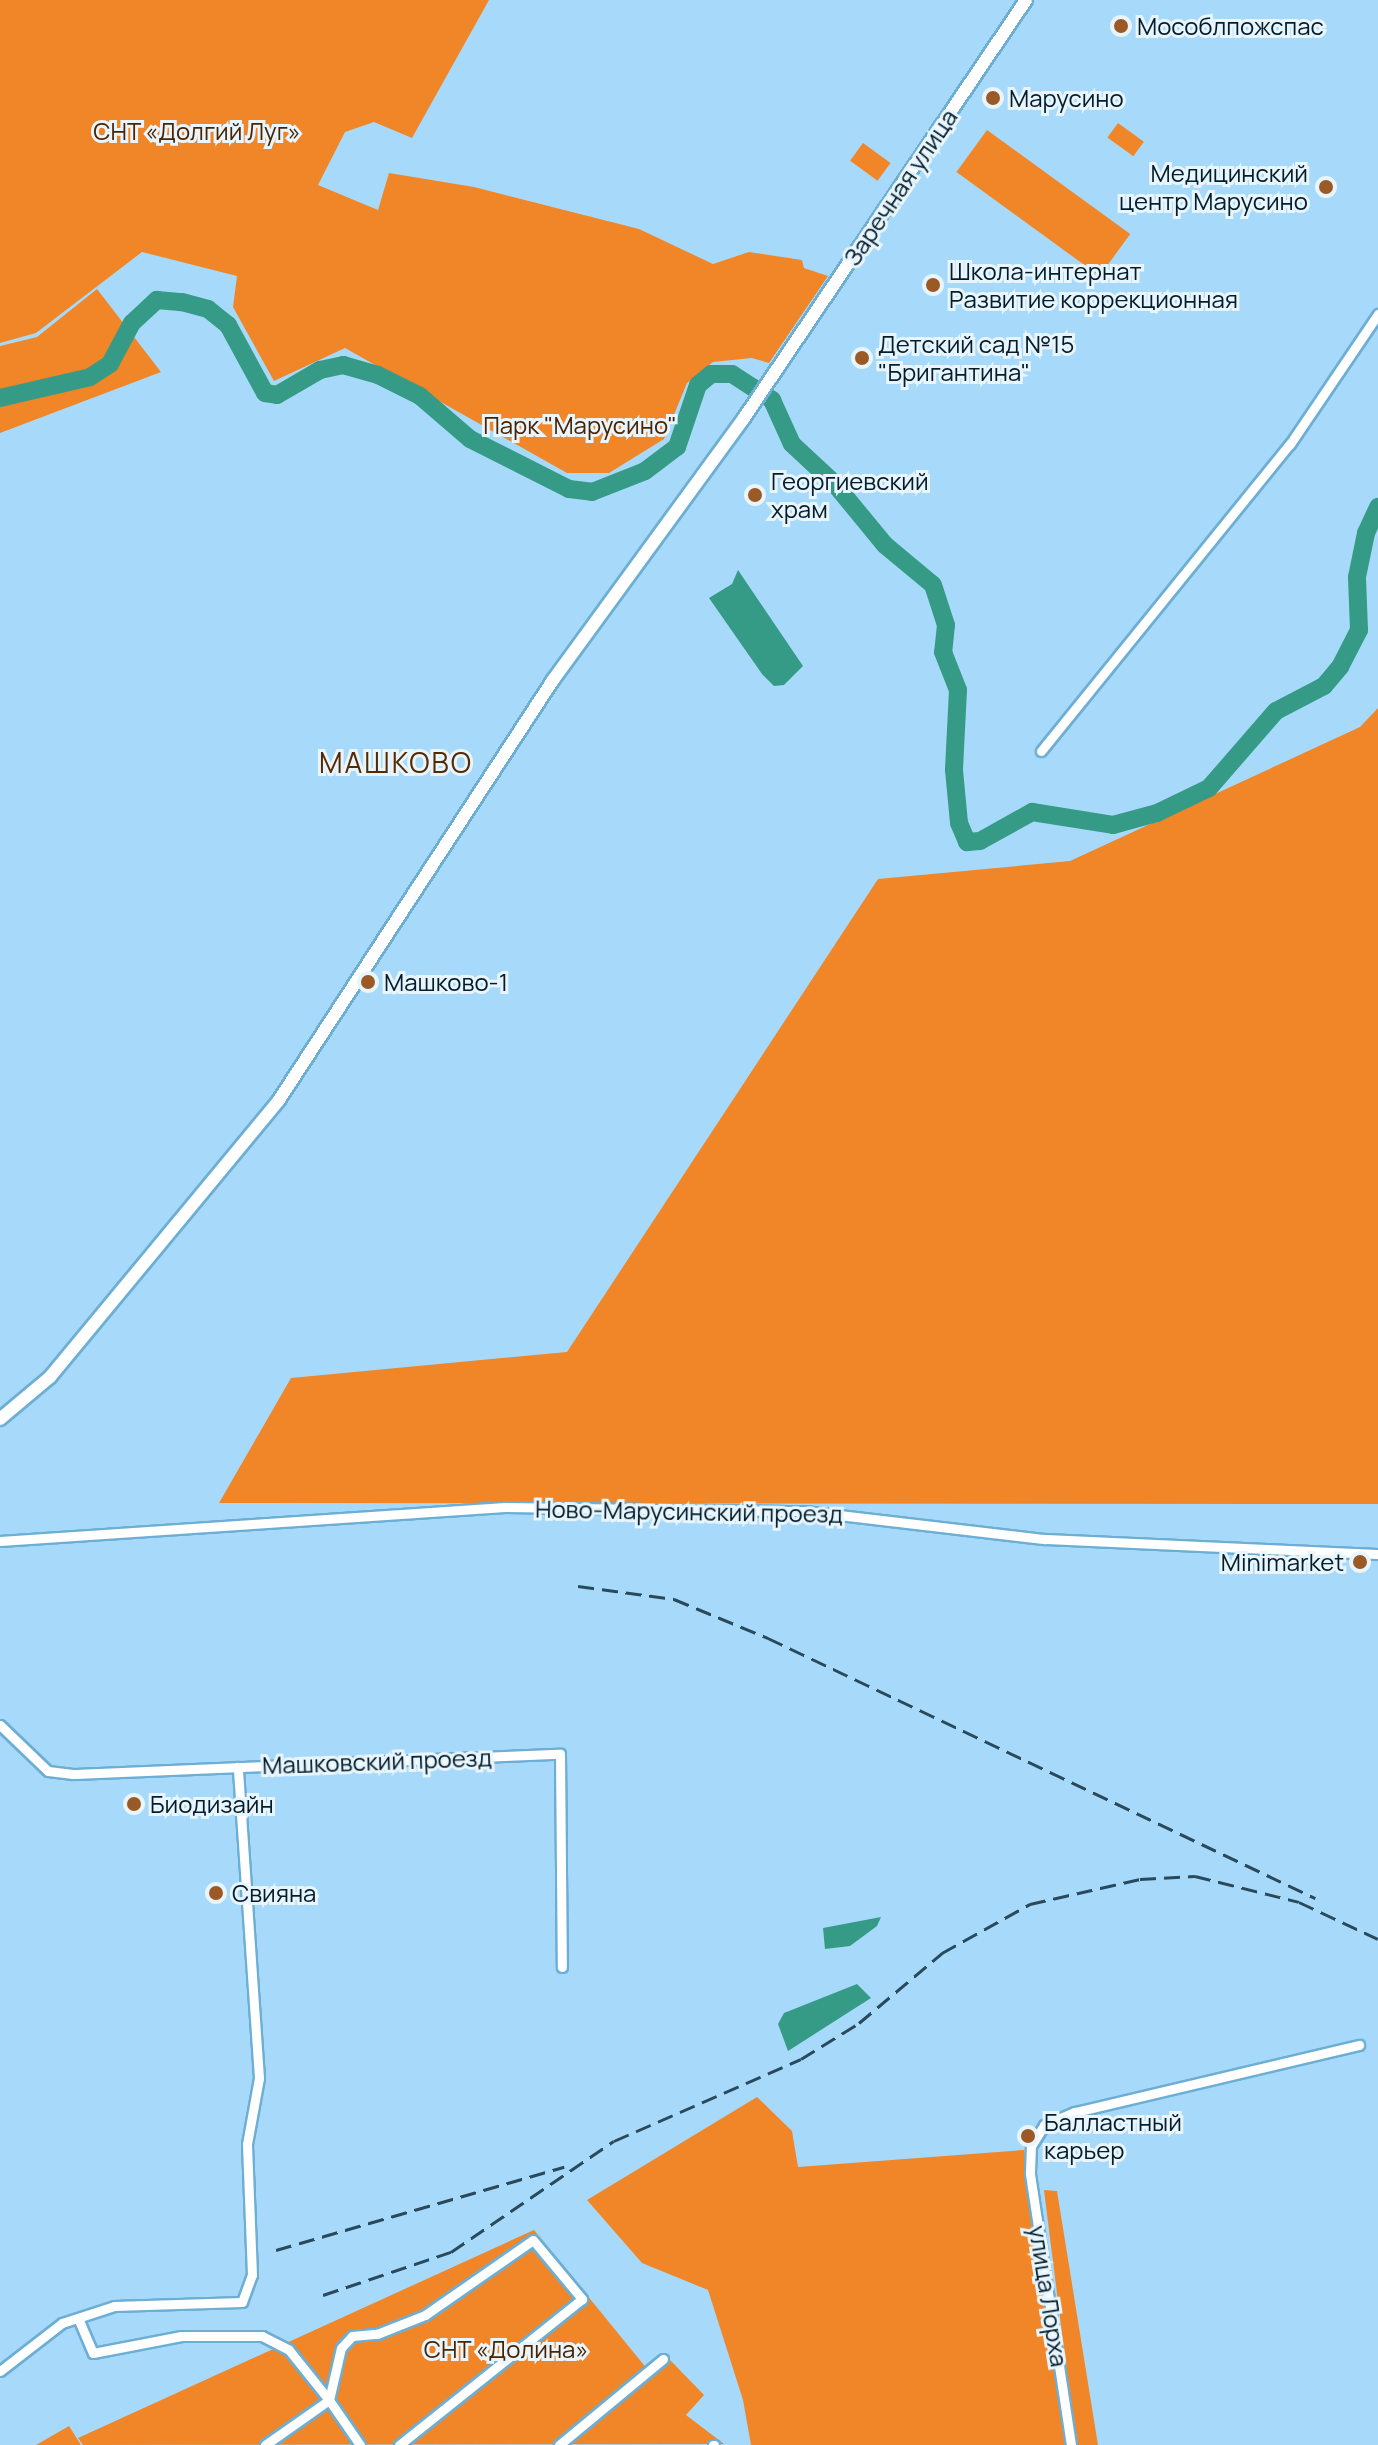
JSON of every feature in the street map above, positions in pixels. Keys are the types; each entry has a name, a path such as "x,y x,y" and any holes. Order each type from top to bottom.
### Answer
{"street":[{"name":"Заречная улица","path":"0,1419 50,1377 271,1111 591,625 744,418 1026,0"},
{"path":"1041,751 1290,444 1378,314"},
{"name":"Ново-Марусинский проезд","path":"0,1541 505,1507 805,1511 1045,1539 1378,1554"},
{"name":"Машковский проезд","path":"0,1725 48,1771 560,1754 562,1967"},
{"path":"0,2371 62,2323 114,2306 242,2302 252,2275 247,2144 259,2078 238,1767"},
{"name":"улица Лорха","path":"1071,2445 1030,2173 1031,2146 1044,2125 1075,2112 1359,2045"},
{"path":"265,2445 329,2400 341,2348 352,2336 377,2334 425,2315 533,2240 582,2299 399,2445"},
{"path":"78,2318 93,2353 181,2336 262,2336 289,2350 360,2445"},
{"path":"559,2445 663,2359"}],"green space":[{"name":"СНТ «Долгий Луг»","path":"0,0 489,0 412,138 374,122 345,132 318,185 378,210 389,173 474,187 639,229 713,264 749,252 802,260 804,268 828,276 769,363 752,358 713,362 687,383 664,439 609,473 567,473 345,348 274,381 233,307 237,276 142,252 36,333 0,343"},
{"path":"1118,123 1144,142 1133,156 1107,138"},
{"path":"987,130 1130,234 1100,276 956,172"},
{"path":"863,143 891,163 878,181 850,161"},
{"path":"97,289 161,372 0,433 0,346 37,337"},
{"path":"1378,708 1378,1504 219,1503 291,1378 567,1352 878,879 1070,861 1360,727"},
{"path":"757,2097 792,2131 798,2167 1024,2150 1065,2445 751,2445 743,2400 708,2290 642,2263 587,2200"},
{"path":"1044,2190 1057,2191 1098,2445 1076,2445"},
{"name":"СНТ «Долина»","path":"534,2230 652,2375 670,2360 704,2395 686,2415 724,2444 83,2445 78,2438"},
{"path":"69,2426 81,2445 36,2445"}],"shaded area":[{"path":"738,570 803,666 784,685 774,686 762,674 709,598 732,584"},
{"path":"881,1917 877,1926 850,1946 825,1949 823,1928"},
{"path":"857,1984 871,1998 788,2051 778,2024 784,2013"}],"waterway":[{"path":"0,398 90,377 110,364 132,323 157,300 182,302 208,309 228,325 265,393 277,395 320,370 343,365 378,375 420,396 470,439 569,489 592,492 645,471 677,447 698,385 711,374 732,374 772,400 792,444 834,483 885,545 933,585 946,625 943,652 958,690 954,770 959,823 967,842 980,841 1032,812 1113,825 1157,813 1209,788 1276,711 1324,686 1340,667 1359,630 1357,577 1366,533 1378,507"}],"railway":[{"path":"578,1586 674,1599 768,1638 1315,1898"},
{"path":"323,2295 451,2252 614,2141 801,2059 859,2023 942,1953 1030,1904 1140,1879 1195,1876 1299,1902 1378,1939"},
{"path":"276,2250 564,2167"}],"place":[{"name":"Мособлпожспас","path":"1121,26"},
{"name":"Марусино","path":"993,98"},
{"name":"Медицинский центр Марусино","path":"1326,187"},
{"name":"Школа-интернат Развитие коррекционная","path":"933,285"},
{"name":"Детский сад №15 \"Бригантина\"","path":"862,358"},
{"name":"Георгиевский храм","path":"755,495"},
{"name":"Машково-1","path":"368,982"},
{"name":"Minimarket","path":"1360,1562"},
{"name":"Биодизайн","path":"134,1804"},
{"name":"Свияна","path":"216,1893"},
{"name":"Балластный карьер","path":"1028,2136"}],"district":[{"name":"МАШКОВО","path":"396,762"}],"park label":[{"name":"Парк \"Марусино\"","path":"580,425"}]}
